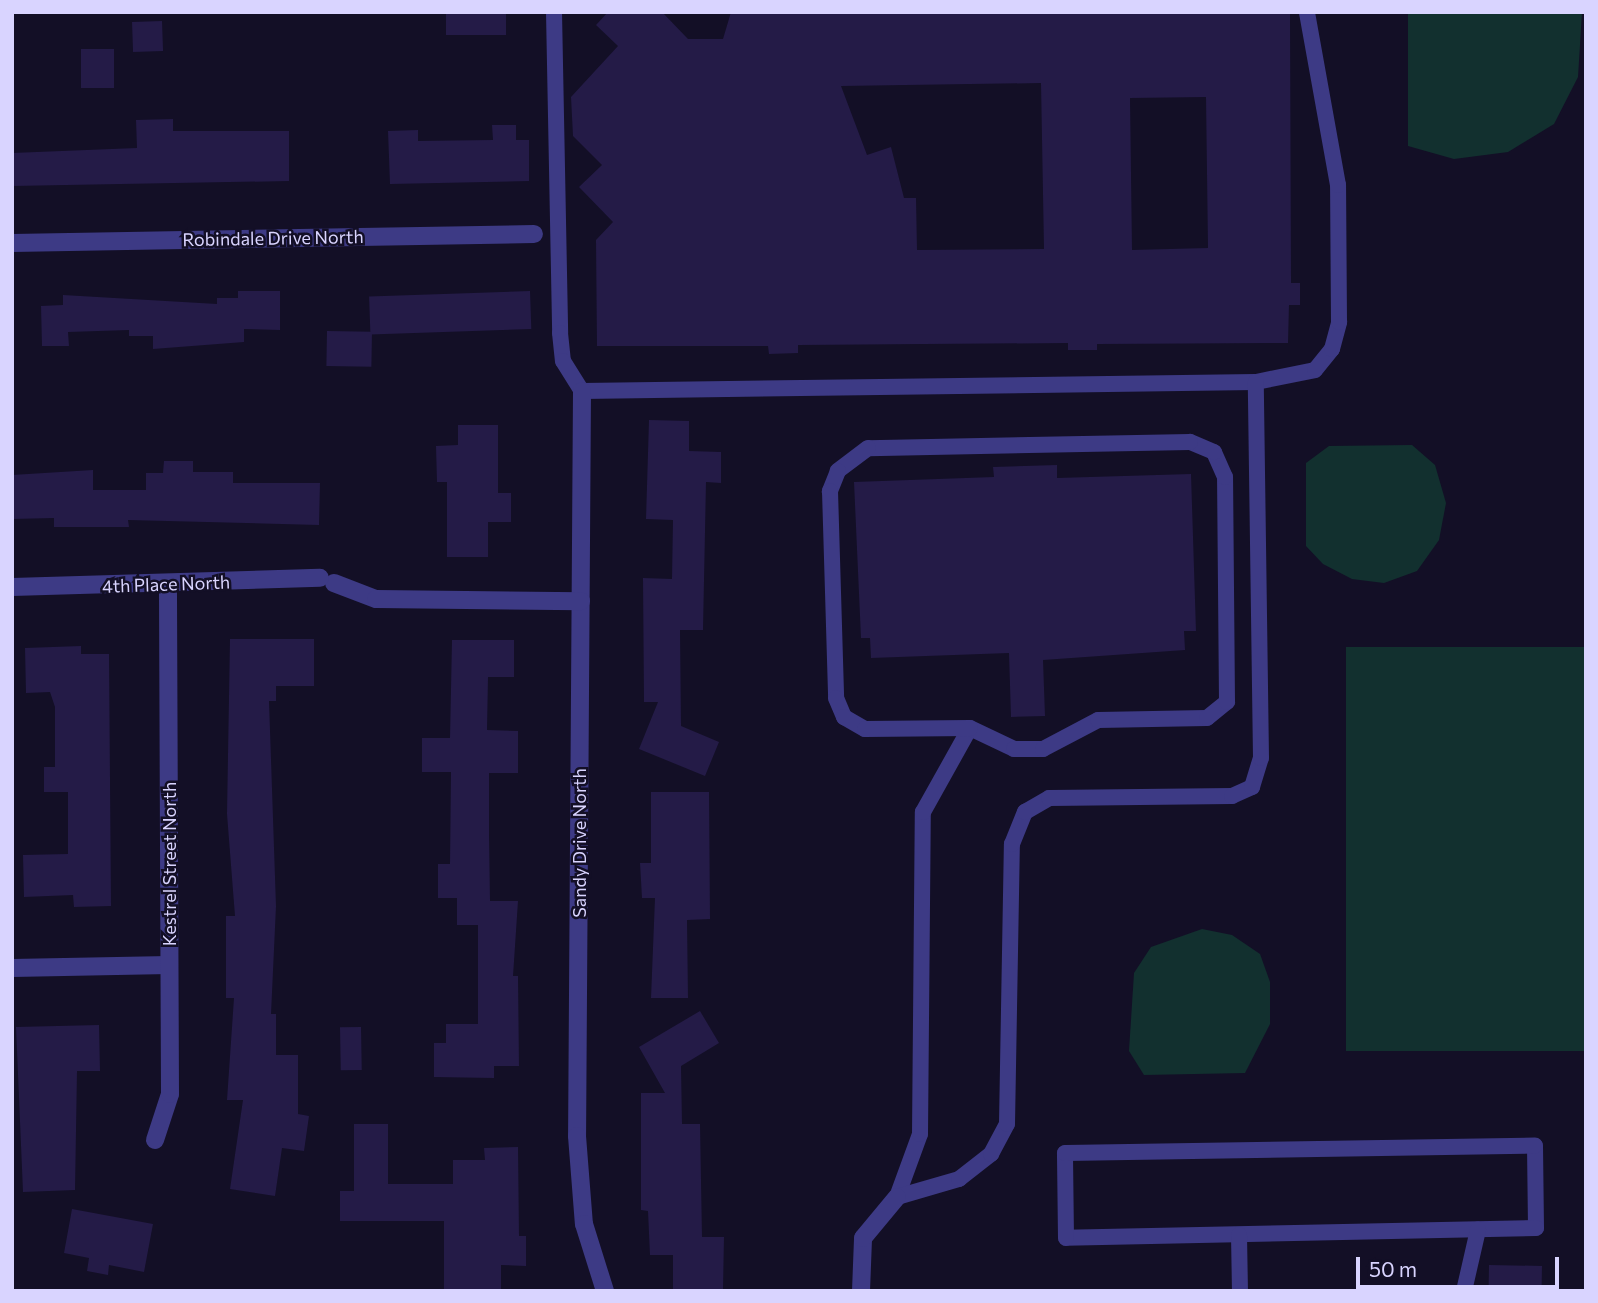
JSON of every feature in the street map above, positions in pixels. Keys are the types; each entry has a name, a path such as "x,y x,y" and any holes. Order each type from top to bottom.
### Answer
{"street":[{"name":"Robindale Drive North","path":"12,243 534,234"},
{"name":"Sandy Drive North","path":"582,391 577,1136 584,1224 605,1291"},
{"name":"4th Place North","path":"12,587 327,580 376,599 581,601"},
{"name":"Kestrel Street North","path":"155,1140 170,1094 168,585"},
{"path":"12,968 169,965"},
{"path":"861,1291 863,1238 897,1197"}],"lane":[{"path":"554,12 560,333 563,360 582,391 1256,382 1315,370 1332,349 1339,322 1335,152 1310,55 1307,12"},
{"path":"897,1197 959,1179 991,1154 1007,1124 1012,844 1025,812 1049,798 1232,796 1252,787 1261,758 1256,382"},
{"path":"1190,442 1214,452 1225,477 1227,702 1207,718 1098,719 1043,749 1014,749 970,728 865,729 844,717 836,698 830,491 838,471 868,448 1190,442"},
{"path":"897,1197 920,1134 923,812 970,728"},
{"path":"1535,1146 1536,1228 1478,1230 1066,1238 1065,1153 1535,1146"},
{"path":"1464,1291 1478,1230"},
{"path":"1239,1235 1240,1291"}],"green space":[{"path":"1408,12 1582,12 1578,77 1554,124 1508,152 1454,159 1408,146"},
{"path":"1412,445 1435,465 1446,503 1439,540 1417,571 1384,583 1352,579 1323,564 1306,546 1306,463 1329,446"},
{"path":"1346,647 1586,647 1586,1051 1346,1051"},
{"path":"1202,929 1232,935 1260,954 1270,982 1270,1024 1245,1073 1144,1075 1129,1051 1134,973 1151,947"}],"building":[{"path":"446,12 506,12 506,35 446,35"},
{"path":"608,12 662,12 688,39 723,39 731,12 1290,12 1291,283 1300,283 1300,305 1289,305 1288,343 1097,344 1097,350 1068,350 1068,343 798,345 798,353 769,354 768,346 597,346 596,240 613,222 579,187 602,165 573,136 571,97 618,46 596,25","holes":["1041,83 1044,249 917,250 916,198 904,198 891,147 867,155 841,86","1206,97 1208,248 1132,250 1130,98"]},
{"path":"162,21 163,51 133,52 132,22"},
{"path":"81,49 114,49 114,88 81,88"},
{"path":"173,119 173,131 289,131 289,181 12,186 12,153 137,148 136,120"},
{"path":"492,125 516,125 516,140 529,140 529,181 390,184 388,131 418,130 418,141 493,140"},
{"path":"238,291 280,291 280,330 244,329 244,342 153,349 153,336 129,336 129,330 68,332 69,346 42,346 41,306 63,305 63,295 217,304 217,298 238,298"},
{"path":"530,291 531,329 370,335 369,297"},
{"path":"327,331 372,332 371,367 326,366"},
{"path":"649,420 689,421 689,451 721,452 721,483 706,482 703,630 680,630 681,726 719,742 705,776 639,749 658,702 644,702 643,578 672,579 673,520 646,519"},
{"path":"458,425 498,425 498,493 511,493 511,522 488,522 488,557 447,557 447,482 437,482 436,446 458,445"},
{"path":"164,461 193,461 193,472 233,472 233,483 320,483 319,525 128,520 129,527 54,527 54,518 12,519 12,475 93,470 93,490 146,490 146,473 163,473"},
{"path":"1057,465 1057,478 1191,474 1196,631 1184,631 1185,650 1043,660 1045,716 1011,717 1009,653 871,658 870,638 861,638 854,482 994,477 993,467"},
{"path":"230,639 314,639 314,686 276,686 276,701 269,701 276,906 271,1014 276,1014 276,1055 298,1055 298,1114 309,1116 304,1151 282,1148 275,1196 230,1189 243,1100 227,1100 234,998 226,998 226,916 235,916 227,814"},
{"path":"452,640 514,640 514,677 488,677 487,730 518,731 518,773 489,773 489,833 490,901 518,901 513,976 518,976 519,1066 494,1066 494,1078 434,1077 434,1043 446,1043 446,1024 478,1024 478,925 457,925 457,898 438,898 438,864 450,864 451,772 422,772 422,738 450,738"},
{"path":"81,646 81,654 109,654 111,906 74,907 73,895 24,897 23,855 68,854 68,792 44,792 44,767 55,767 55,707 50,692 26,693 25,648"},
{"path":"651,792 709,792 710,919 687,920 688,998 651,998 655,898 642,898 640,863 651,863"},
{"path":"700,1011 719,1043 681,1066 682,1124 700,1124 702,1237 724,1237 723,1290 673,1291 673,1255 650,1255 648,1211 641,1210 641,1093 665,1093 639,1047"},
{"path":"99,1025 100,1071 77,1071 75,1190 23,1192 16,1027"},
{"path":"340,1027 361,1027 362,1070 341,1070"},
{"path":"354,1124 388,1124 388,1184 453,1184 453,1160 485,1160 484,1148 518,1147 519,1236 526,1236 526,1266 501,1265 501,1291 444,1291 444,1221 340,1221 340,1191 354,1191"},
{"path":"72,1209 153,1224 144,1272 109,1265 108,1275 87,1271 89,1258 64,1253"},
{"path":"1489,1265 1542,1266 1542,1291 1489,1291"}]}
